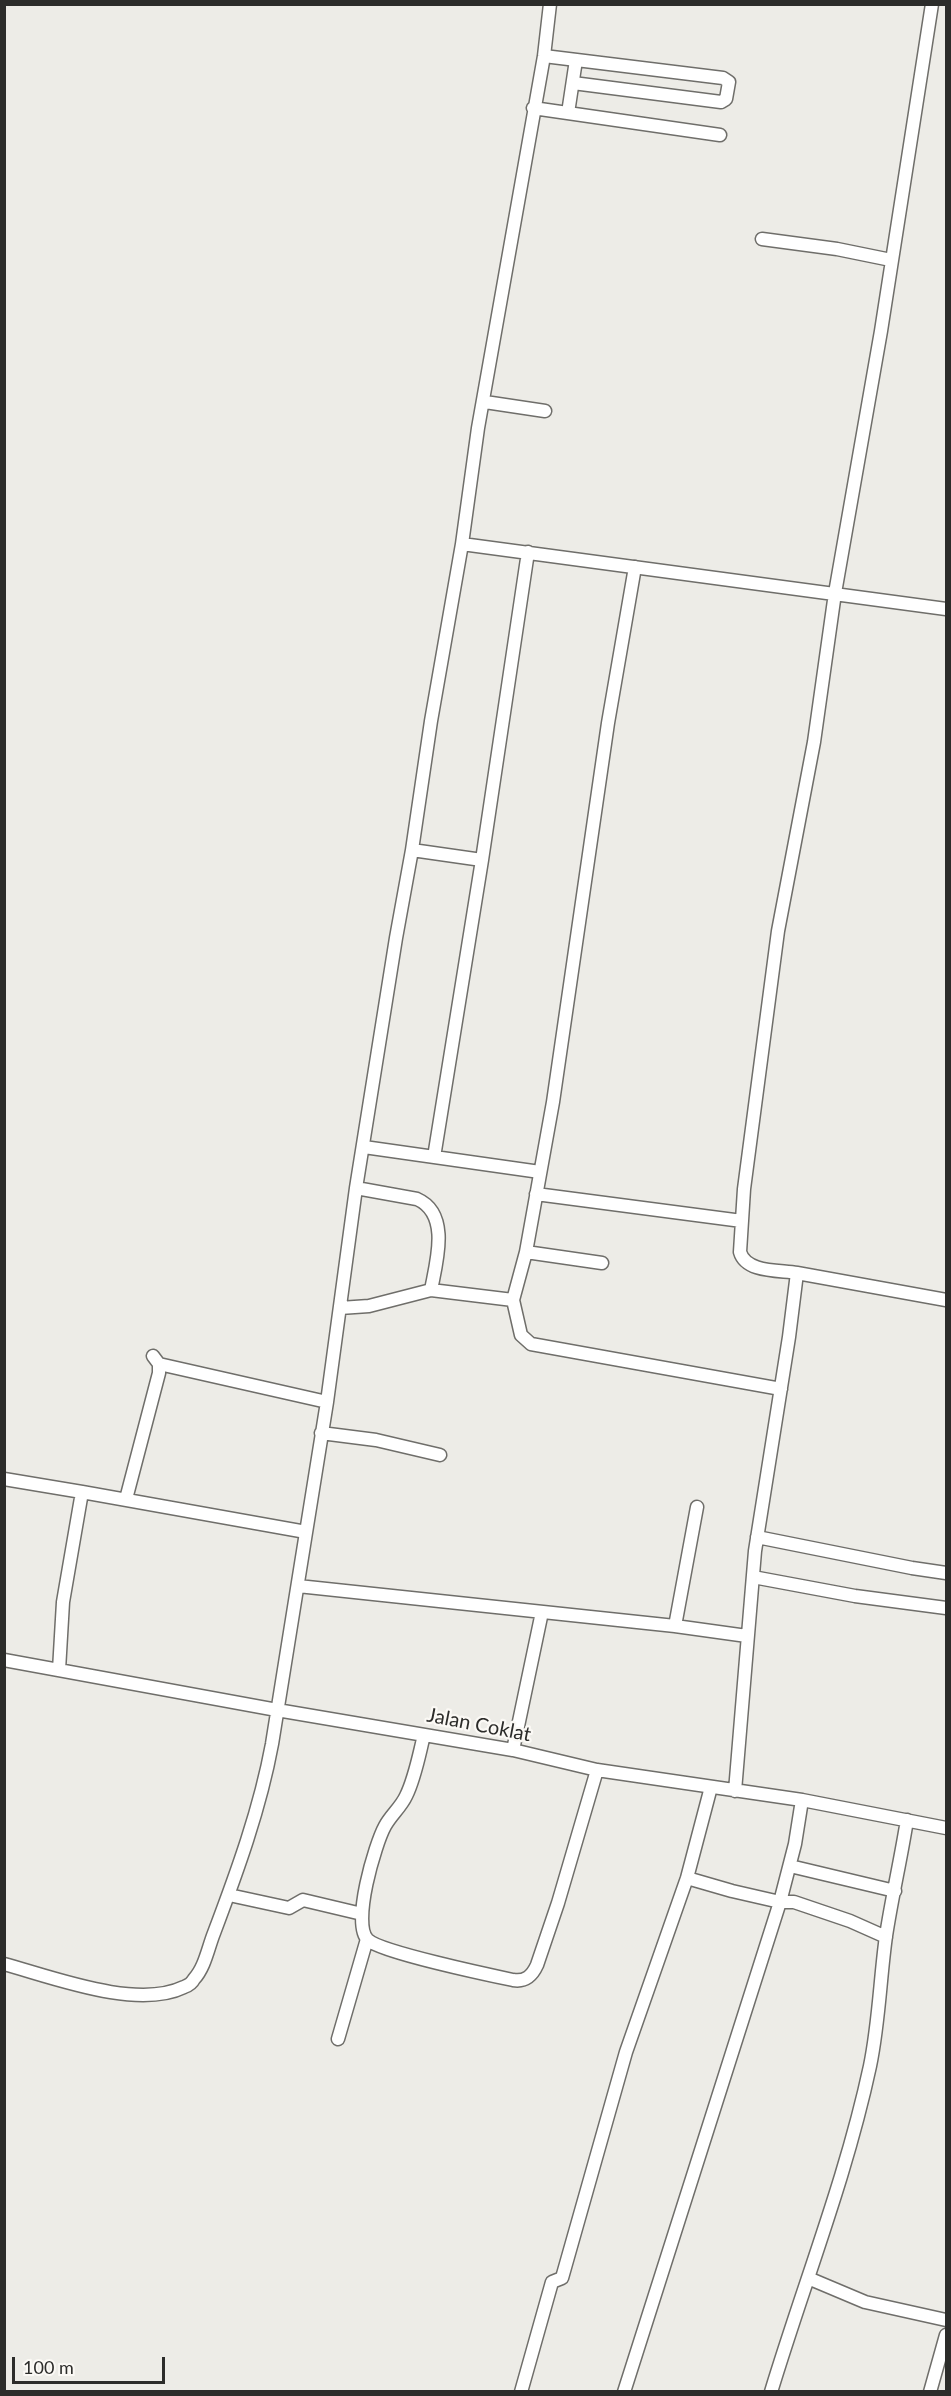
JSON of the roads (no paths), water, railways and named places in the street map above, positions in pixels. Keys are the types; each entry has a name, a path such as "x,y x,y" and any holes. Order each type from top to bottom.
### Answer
{"street":[{"path":"4,1964 122,1994 139,1995 182,1989 195,1978 201,1968 229,1895 269,1764 327,1402 356,1188 412,850 430,721 462,544 475,450 485,402 533,108 544,56 550,4"},
{"path":"932,4 881,331 835,593 814,742 778,931 744,1189 740,1252 742,1259 755,1267 946,1300"},
{"path":"544,56 723,78 729,83 726,99 721,102 573,83"},
{"path":"568,113 576,60"},
{"path":"533,108 720,135"},
{"path":"762,239 837,249 891,260"},
{"path":"485,402 545,411"},
{"path":"462,544 946,609"},
{"path":"434,1157 482,860 528,552"},
{"path":"635,567 608,723 553,1102 526,1252 513,1300 521,1335 531,1344 781,1389"},
{"path":"412,850 482,860"},
{"path":"364,1147 540,1172"},
{"path":"356,1188 417,1199 424,1202 436,1217 439,1229 431,1290"},
{"path":"536,1194 742,1221"},
{"path":"526,1252 602,1263"},
{"path":"735,1791 757,1537 797,1273"},
{"path":"340,1308 369,1306 431,1290 513,1300"},
{"path":"126,1499 159,1373 156,1360 327,1402"},
{"path":"321,1433 376,1440 440,1455"},
{"path":"4,1479 306,1532"},
{"path":"59,1670 63,1602 82,1492"},
{"path":"675,1626 697,1507"},
{"path":"757,1537 946,1573"},
{"path":"753,1577 855,1596 946,1608"},
{"path":"297,1586 675,1626 747,1636"},
{"path":"513,1750 542,1612"},
{"name":"Jalan Coklat","path":"4,1660 513,1750 597,1770 802,1800 946,1828"},
{"path":"424,1735 406,1797 389,1819 381,1835 364,1894 362,1930 367,1939 374,1944 492,1976 519,1981 528,1977 537,1965 558,1903 597,1770"},
{"path":"521,2391 552,2282 562,2278 626,2052 691,1879 711,1787"},
{"path":"624,2391 780,1902 790,1866 802,1800"},
{"path":"771,2391 843,2175 870,2066 882,1993 886,1937 907,1820"},
{"path":"790,1866 895,1891"},
{"path":"691,1879 780,1902 794,1902 850,1921 886,1937"},
{"path":"229,1895 289,1908 303,1900 362,1914"},
{"path":"338,2039 367,1939"},
{"path":"808,2278 865,2302 946,2320"},
{"path":"930,2391 946,2335"}]}
